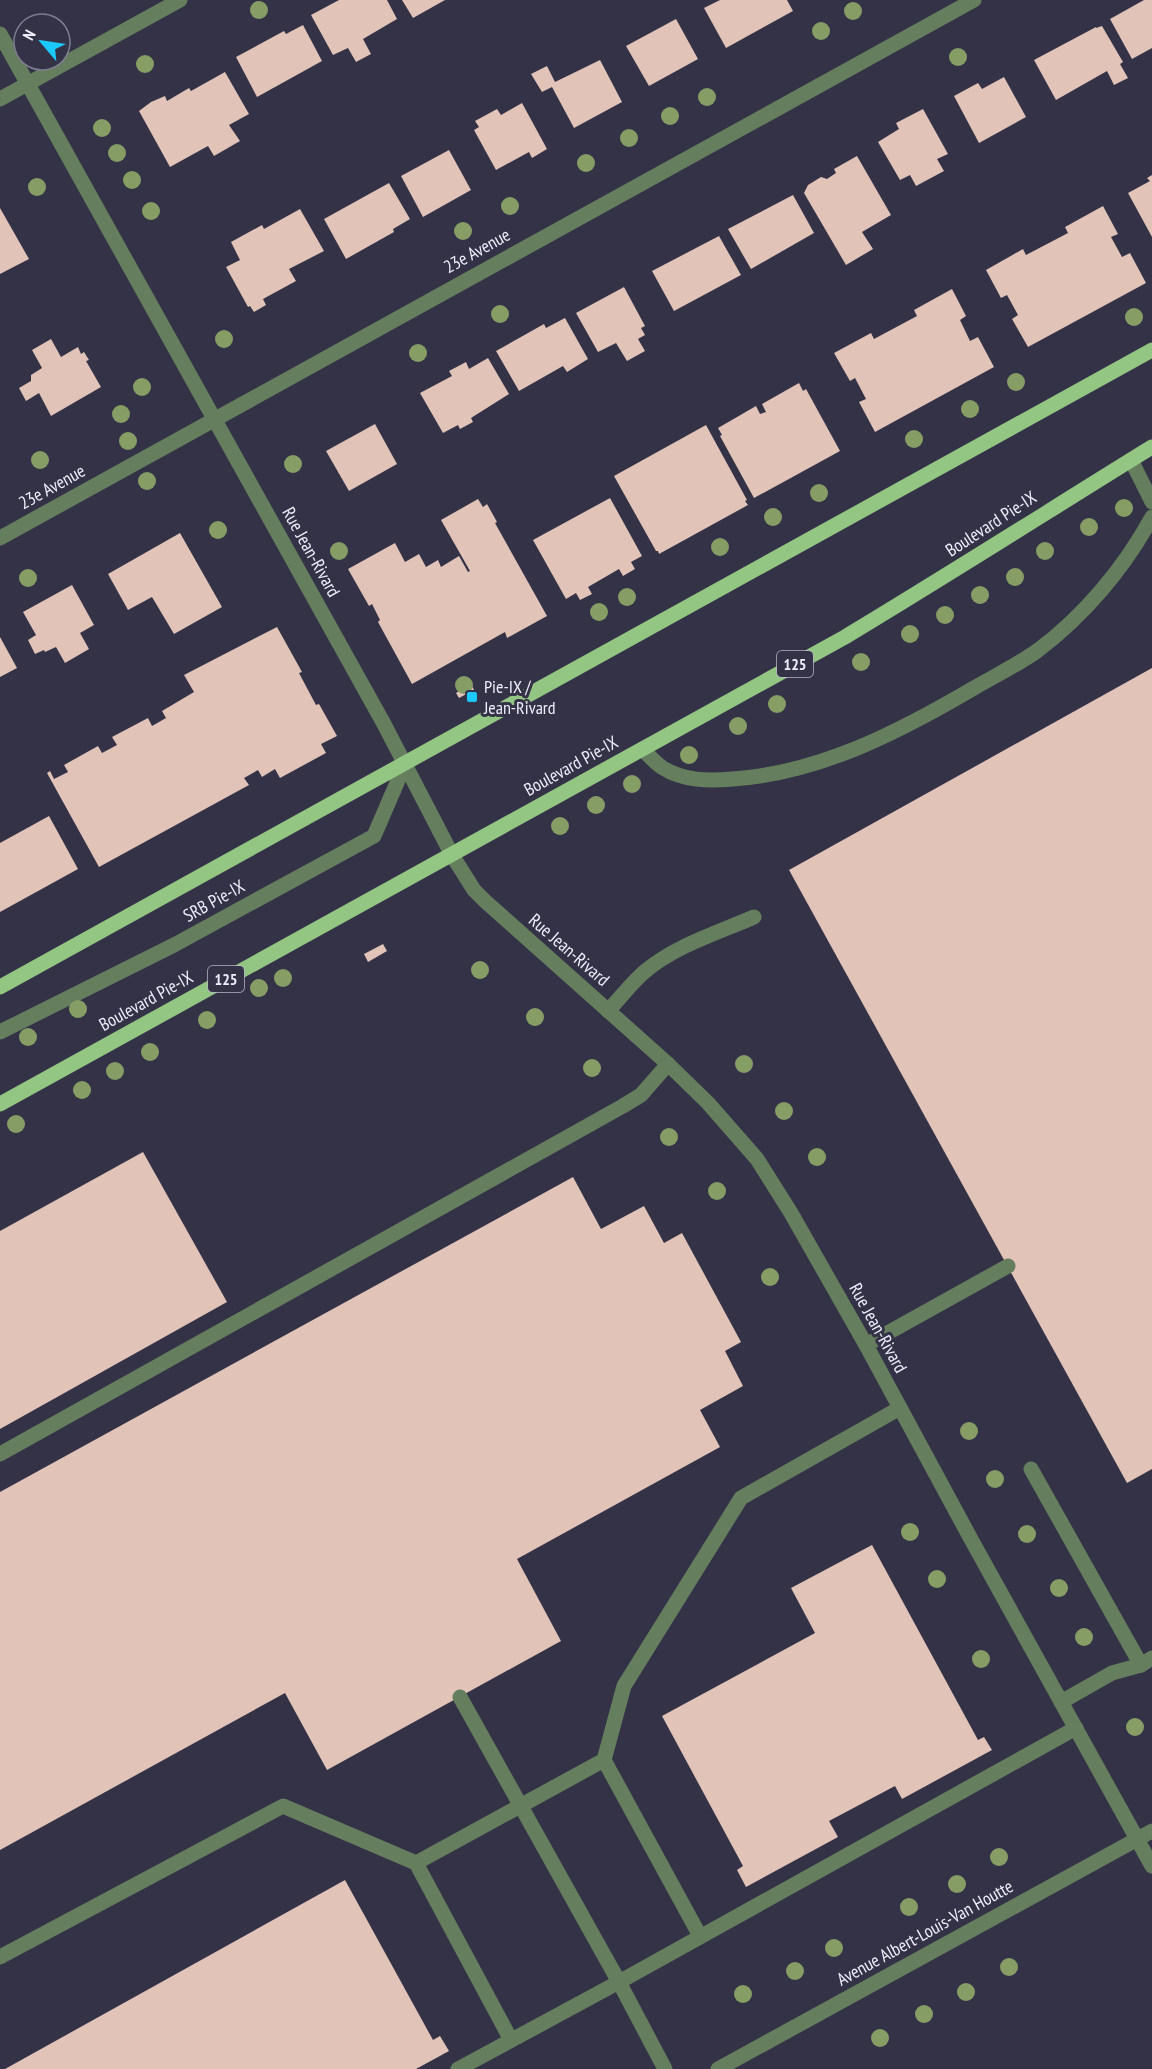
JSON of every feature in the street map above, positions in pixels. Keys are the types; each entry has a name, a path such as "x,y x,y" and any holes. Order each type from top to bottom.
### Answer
{"main road":[{"path":"0,987 1152,350"},
{"name":"Boulevard Pie-IX","path":"0,1104 845,637 1152,447"}],"street":[{"path":"0,99 180,0"},
{"name":"23e Avenue","path":"0,538 974,0"},
{"name":"Rue Jean-Rivard","path":"0,34 405,764 452,855 474,890 668,1064 708,1103 757,1159 791,1213 866,1345 1152,1866"},
{"path":"1131,460 1152,502"},
{"path":"643,749 653,761 677,775 694,779 723,780 759,777 795,769 828,759 890,733 1009,669 1045,644 1086,607 1108,582 1152,518"},
{"name":"SRB Pie-IX","path":"0,1032 174,945 374,836 405,764"},
{"path":"609,1011 643,974 659,961 754,916"},
{"path":"0,1454 623,1106 641,1095 668,1064"},
{"path":"866,1345 1008,1266"},
{"path":"700,1936 604,1760 624,1686 741,1498 900,1408"},
{"path":"1031,1469 1146,1662 1112,1673 1061,1702"},
{"path":"460,1697 522,1805 665,2069"},
{"path":"458,2069 1076,1728"},
{"path":"416,1863 604,1760"},
{"path":"0,1957 283,1806 416,1863 511,2040"},
{"name":"Avenue Albert-Louis-Van Houtte","path":"718,2069 1152,1831"}],"building":[{"path":"339,0 387,0 397,19 363,39 371,54 356,62 348,48 333,55 311,15"},
{"path":"402,0 445,0 413,18"},
{"path":"720,0 787,0 793,11 726,48 704,8"},
{"path":"1144,0 1152,0 1152,48 1132,59 1110,19"},
{"path":"676,19 698,59 649,86 626,46"},
{"path":"303,25 322,61 257,97 236,57 284,31 286,34"},
{"path":"1102,26 1123,62 1120,64 1128,78 1114,85 1107,71 1056,100 1034,60"},
{"path":"600,60 622,102 574,128 552,87 542,92 531,74 547,66 555,82"},
{"path":"225,72 249,114 229,125 240,141 214,156 208,146 170,167 139,111 165,96 167,101 189,88 191,91"},
{"path":"1004,77 1026,117 979,143 954,96 978,83 982,89"},
{"path":"522,103 547,149 532,158 529,152 496,170 474,130 479,127 475,121 497,109 501,115"},
{"path":"923,109 948,154 937,159 944,171 916,186 910,175 900,180 878,142 899,129 896,123"},
{"path":"449,150 471,190 423,217 401,176"},
{"path":"857,156 891,215 862,232 873,249 846,265 804,193 808,185 821,177 827,179 836,173 834,169"},
{"path":"1152,175 1152,237 1128,193 1150,181 1147,178"},
{"path":"389,183 410,219 393,229 394,232 346,259 324,219"},
{"path":"793,195 814,233 751,269 728,229"},
{"path":"1103,206 1118,234 1111,237 1122,257 1130,253 1146,283 1028,347 1012,319 1018,315 1007,295 1001,298 986,270 1023,249 1026,255 1068,233 1065,227"},
{"path":"0,208 29,259 0,274"},
{"path":"300,209 324,251 289,269 296,281 263,299 266,305 254,312 250,306 248,307 226,267 240,260 231,242 262,225 264,229"},
{"path":"719,236 741,275 674,311 652,271"},
{"path":"624,287 645,326 641,328 645,335 638,339 645,351 627,361 616,343 598,352 576,313"},
{"path":"952,289 966,316 960,320 970,341 978,337 994,367 875,432 859,402 866,399 855,378 850,381 834,353 871,333 874,339 917,316 914,310"},
{"path":"565,318 588,359 567,372 563,366 519,391 496,351 544,324 546,328"},
{"path":"51,339 61,357 78,347 81,354 84,352 89,360 86,361 101,387 51,416 39,393 26,401 19,388 31,381 31,375 42,368 32,350"},
{"path":"488,358 509,394 471,418 473,422 460,429 458,425 443,433 420,393 452,376 449,371 466,362 469,369"},
{"path":"799,383 803,391 806,389 840,451 754,498 720,436 722,435 718,428 756,406 760,414 766,412 762,404"},
{"path":"375,424 397,464 349,491 326,451"},
{"path":"706,425 748,505 659,554 614,476"},
{"path":"610,498 642,556 631,562 635,569 623,576 619,569 588,587 592,594 580,600 576,593 566,599 533,540"},
{"path":"478,499 483,507 487,504 497,522 495,523 547,616 507,638 505,632 412,684 378,622 380,620 372,604 369,606 348,569 395,543 405,562 419,554 426,567 438,560 441,567 459,556 468,572 470,571 441,520"},
{"path":"180,533 222,607 174,634 152,597 128,610 108,574"},
{"path":"72,585 94,625 80,633 89,649 65,663 56,647 35,654 28,640 36,635 23,612"},
{"path":"277,627 302,672 299,673 316,705 319,704 337,736 321,744 326,753 280,778 275,769 262,777 258,770 244,778 249,785 99,867 47,773 50,771 54,779 68,772 64,765 98,746 102,753 117,745 112,737 148,718 152,726 166,718 162,711 194,692 184,675"},
{"path":"0,637 17,668 0,677"},
{"path":"1152,668 1152,1469 1127,1483 789,870"},
{"path":"471,684 474,690 459,698 456,693"},
{"path":"49,816 78,869 0,912 0,843"},
{"path":"383,944 387,951 368,962 364,954"},
{"path":"143,1152 227,1302 0,1429 0,1231"},
{"path":"573,1177 601,1229 644,1206 664,1243 682,1233 741,1342 725,1351 743,1386 700,1410 720,1447 517,1559 561,1641 327,1770 285,1693 0,1850 0,1492"},
{"path":"872,1545 978,1740 984,1737 992,1750 902,1799 895,1786 829,1821 838,1837 746,1887 737,1870 743,1866 662,1716 815,1633 791,1588"},
{"path":"345,1880 433,2040 440,2036 449,2051 416,2069 5,2069"}],"place":[{"name":"Pie-IX / Jean-Rivard","path":"472,697"}]}
